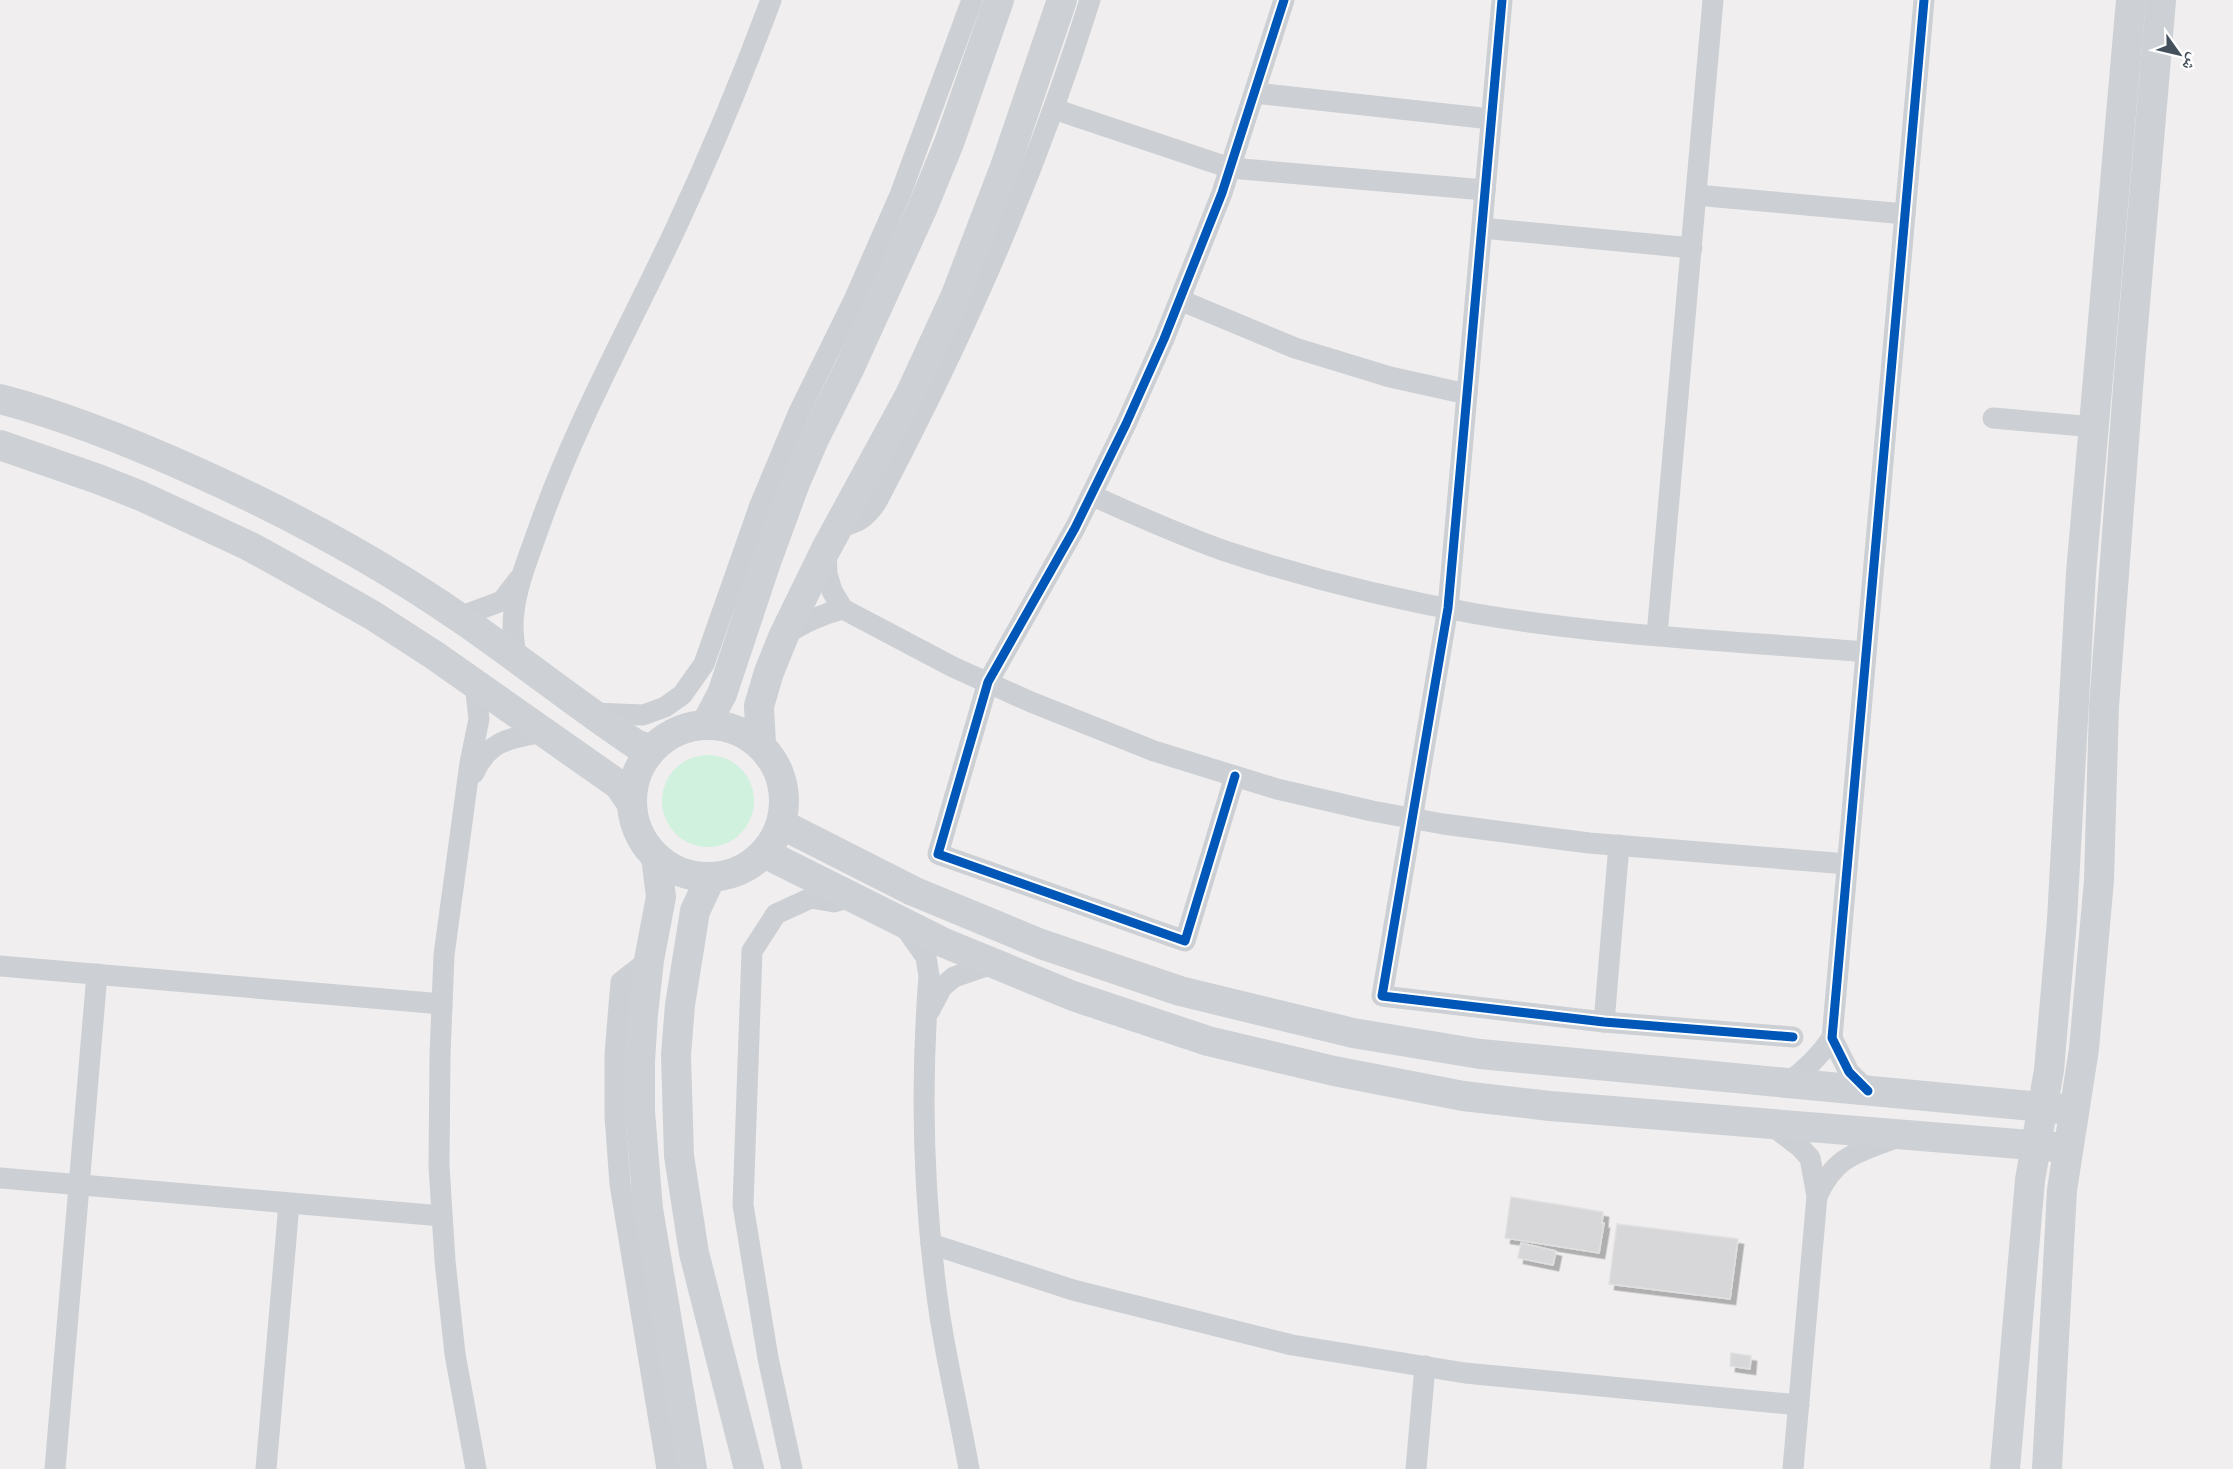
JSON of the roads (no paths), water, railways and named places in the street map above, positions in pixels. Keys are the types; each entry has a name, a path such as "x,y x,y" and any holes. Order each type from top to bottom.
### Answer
{"main road":[{"path":"706,724 722,694 795,483 922,209 949,143 999,0"},
{"path":"760,745 759,706 769,672 784,635 832,538 910,396 956,295 1005,167 1062,0"},
{"path":"2005,1469 2030,1180 2049,1070 2062,920 2081,573 2131,0"},
{"path":"2047,1469 2062,1190 2084,1049 2099,880 2104,706 2161,0"},
{"path":"0,399 114,436 226,485 311,528 396,577 459,617 637,745 652,748"},
{"path":"0,445 98,478 141,496 249,546 372,615 619,784 632,804"},
{"path":"706,724 735,729 760,745 774,762 783,783 785,798 781,824 764,853 740,871 711,878 681,873 656,857 638,833 632,804 636,774 652,748 676,731 706,724"},
{"path":"781,824 913,891 1041,944 1180,991 1353,1033 1480,1054 2075,1110"},
{"path":"764,853 992,964 1073,996 1208,1041 1397,1085 1463,1096 1550,1106 2069,1148"},
{"path":"656,857 662,897 649,960 640,1061 644,1159 648,1209 692,1469"},
{"path":"711,878 695,911 680,1005 676,1055 679,1144 694,1252 749,1469"}],"street":[{"path":"516,658 513,627 522,576 548,501 575,435 713,145 771,0"},
{"path":"592,713 643,715 665,707 682,695 704,664 760,505 798,414 854,300 900,195 972,0"},
{"path":"1090,0 1054,109 983,286 916,426 876,503 866,517 832,538 827,574 832,591 843,609 953,667 1154,751 1306,796 1413,818 1517,834 1847,864"},
{"path":"1236,776 1185,940 938,854 988,682 1075,528 1126,424 1180,300 1230,168 1284,0"},
{"path":"1502,0 1448,609 1383,996 1604,1022 1793,1037"},
{"path":"1657,635 1713,0"},
{"path":"1786,1083 1806,1071 1832,1038 1924,0"},
{"path":"1255,93 1491,119"},
{"path":"1054,109 1230,168 1485,190"},
{"path":"1696,195 1905,214"},
{"path":"1482,228 1692,248"},
{"path":"1180,300 1295,348 1390,377 1467,394"},
{"path":"1993,418 2094,427"},
{"path":"1090,495 1224,550 1333,583 1448,609 1545,624 1866,652"},
{"path":"459,617 502,601 522,576"},
{"path":"784,635 808,620 843,609"},
{"path":"475,684 479,719 470,763 444,955 439,1166 455,1354 476,1469"},
{"path":"476,740 501,741 544,732"},
{"path":"467,790 477,766 489,749 501,741"},
{"path":"1604,1022 1619,845"},
{"path":"792,1469 768,1358 743,1205 752,951 776,914 811,898 834,902 851,897"},
{"path":"900,921 926,957 929,976 923,1122 927,1211 940,1318 969,1469"},
{"path":"649,960 621,982 615,1054 615,1116 620,1184 667,1469"},
{"path":"926,1019 942,987 954,977 992,964"},
{"path":"0,966 442,1004"},
{"path":"55,1469 97,974"},
{"path":"1832,1038 1849,1072 1868,1091"},
{"path":"1770,1124 1800,1147 1810,1158 1817,1197 1793,1469"},
{"path":"1817,1197 1826,1177 1836,1164 1904,1134"},
{"path":"0,1178 442,1216"},
{"path":"266,1469 289,1204"},
{"path":"931,1244 1073,1290 1292,1345 1465,1373 1799,1405"},
{"path":"1416,1469 1425,1366"}]}
